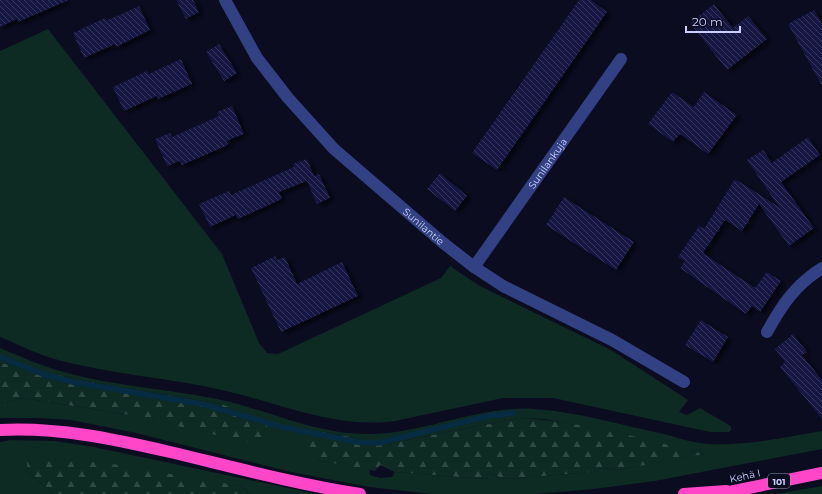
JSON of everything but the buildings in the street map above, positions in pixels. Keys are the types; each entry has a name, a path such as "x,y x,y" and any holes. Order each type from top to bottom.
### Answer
{"highway":[{"path":"0,430 41,429 73,433 133,444 306,484 360,494"},
{"name":"Kehä I","path":"719,494 822,472"},
{"path":"684,494 736,490"}],"street":[{"name":"Sunilantie","path":"225,0 257,58 288,98 331,145 442,242 474,267 503,286 612,340 684,382"},
{"name":"Sunilankuja","path":"474,267 621,59"},
{"path":"767,332 778,312 790,295 799,285 822,268"}],"green space":[{"path":"48,29 222,254 259,343 267,353 278,354 441,278 450,266 478,285 611,350 688,400 679,412 687,415 700,408 729,425 731,430 729,432 710,432 553,398 503,398 395,421 373,423 352,422 309,414 226,391 82,366 54,359 0,337 0,51"},
{"path":"0,348 58,371 104,381 217,399 314,427 353,434 373,434 414,429 494,411 535,409 583,416 709,444 737,444 822,431 822,449 655,481 594,489 537,494 432,494 369,487 291,472 136,433 71,420 0,418 0,403 23,398 130,415 222,404 112,386 0,363","holes":["519,418 544,419 610,431 704,454 618,470 602,468 594,472 506,479 488,473 486,479 395,472 392,477 380,478 370,475 369,469 316,460 326,432 387,444"]},
{"path":"0,363 112,386 222,404 267,423 266,436 255,444 130,415 23,398 0,403"},
{"path":"519,418 589,427 705,454 618,470 603,468 594,472 506,479 488,473 486,479 395,472 380,465 375,471 316,460 307,455 305,441 307,435 311,433 326,432 387,444"},
{"path":"11,440 55,441 94,447 316,494 251,494 240,486 27,461 27,471 53,494 0,494 0,442"},
{"path":"27,461 101,462 240,486 251,494 53,494 27,471"},
{"path":"822,486 822,494 776,494"}],"waterway":[{"path":"0,357 43,374 73,382 202,404 283,427 357,442 379,443 488,416 513,413"}]}
